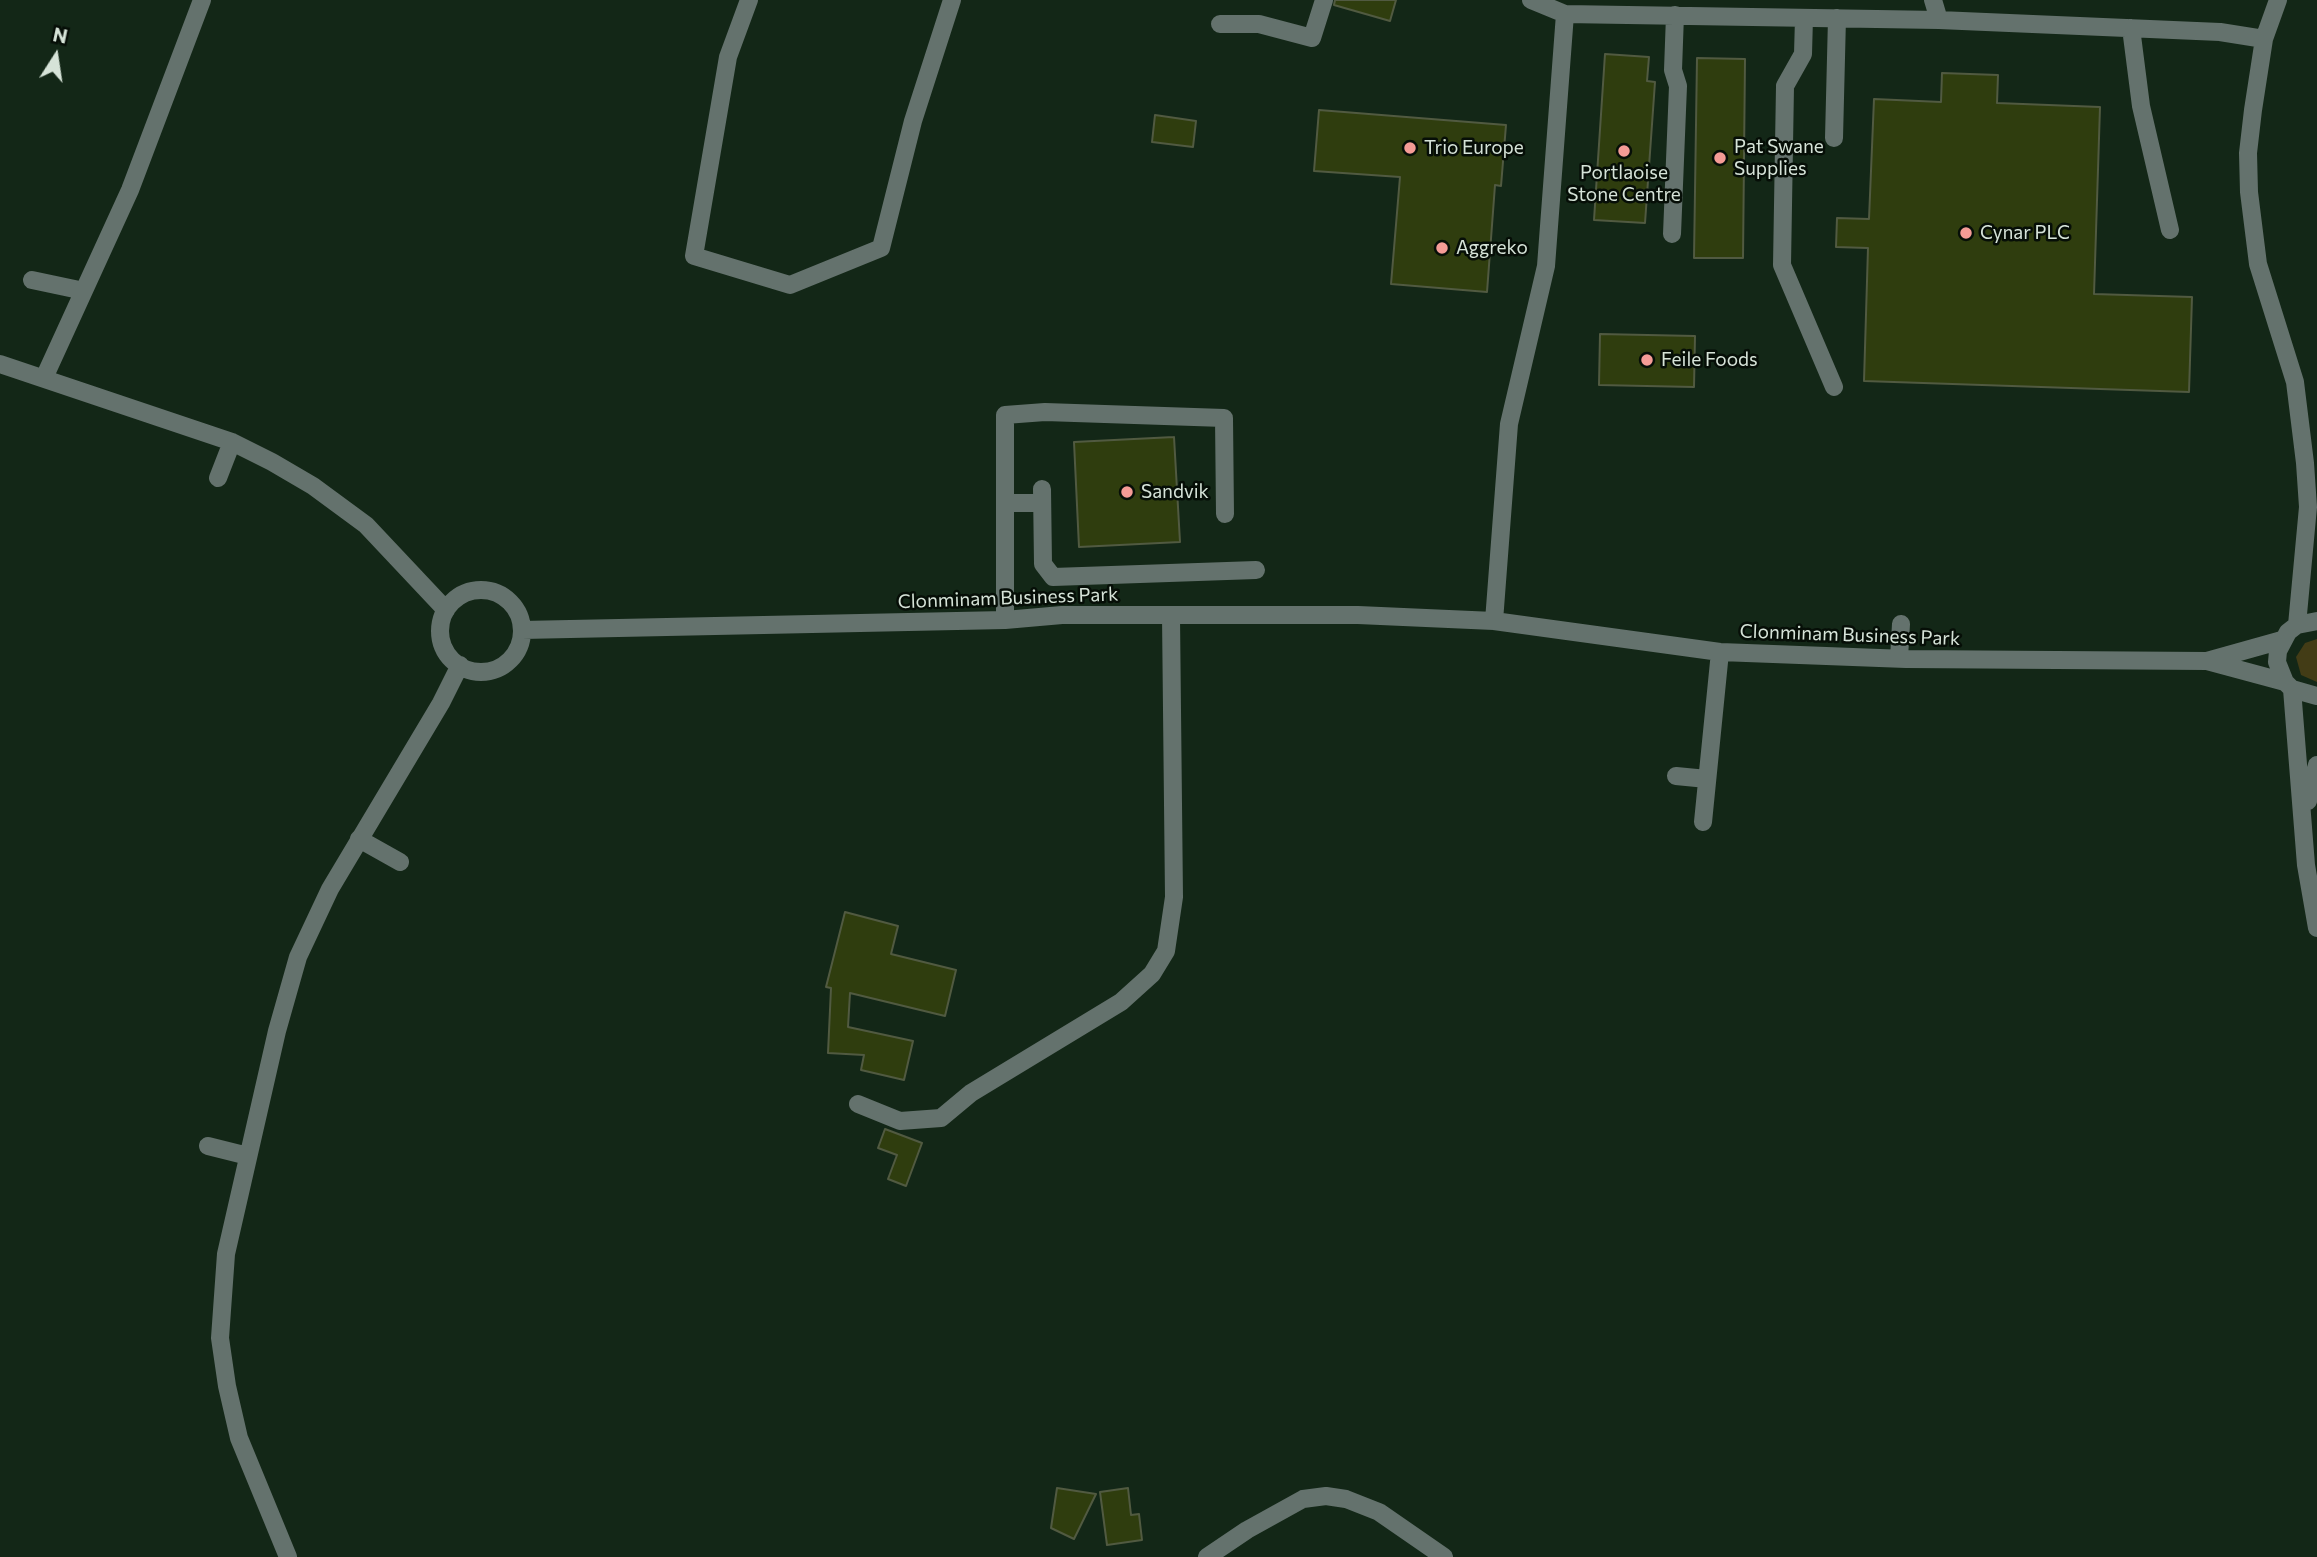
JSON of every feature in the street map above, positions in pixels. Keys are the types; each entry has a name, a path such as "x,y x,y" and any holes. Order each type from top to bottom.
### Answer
{"street":[{"path":"44,378 130,190 202,0"},
{"path":"749,0 728,57 694,256 790,285 881,248 913,121 952,0"},
{"path":"1220,24 1259,24 1312,38 1324,0"},
{"path":"1531,0 1564,14 1939,20 2220,32 2264,39"},
{"path":"1933,0 1939,20"},
{"path":"2278,0 2264,39 2248,153 2249,192 2258,264 2295,382 2308,507 2317,542"},
{"path":"1494,621 1509,424 1546,266 1564,14"},
{"path":"1672,234 1678,86 1673,70 1675,15"},
{"path":"1804,18 1803,54 1785,86 1782,265 1834,387"},
{"path":"1834,138 1837,18"},
{"path":"2131,28 2141,106 2170,230"},
{"path":"32,280 84,291"},
{"path":"0,364 232,442 313,486 366,525 446,610"},
{"path":"1005,620 1005,415 1045,412 1224,418 1225,514"},
{"path":"218,478 232,442"},
{"path":"1005,503 1042,496 1043,564 1053,576 1256,570"},
{"path":"2297,625 2308,507"},
{"path":"492,591 514,605 523,630 515,654 507,663 484,672 460,666 443,646 441,622 446,610 465,593 492,591"},
{"name":"Clonminam Business Park","path":"523,630 1005,620 1062,615 1358,615 1494,621 1720,652 1899,658 2207,661 2289,686 2302,695 2317,696"},
{"path":"858,1104 900,1121 941,1118 971,1093 1121,1002 1152,974 1166,951 1174,897 1171,616"},
{"path":"2317,621 2297,625 2281,640 2277,662 2289,686 2304,814 2306,865 2317,928"},
{"path":"1899,658 1901,624"},
{"name":"Clonminam Business Park","path":"2207,661 2281,640"},
{"path":"1703,822 1720,652"},
{"path":"288,1557 239,1438 220,1338 226,1254 276,1031 298,957 313,920 460,666"},
{"path":"2304,814 2317,765"},
{"path":"1676,776 1707,779"},
{"path":"359,839 400,862"},
{"path":"208,1146 248,1156"},
{"path":"1207,1557 1247,1530 1303,1499 1325,1496 1346,1499 1379,1513 1444,1557"}],"shaded area":[{"path":"2317,639 2317,682 2301,675 2296,657 2305,643"}],"building":[{"path":"1335,0 1396,0 1390,21 1334,5"},
{"name":"Portlaoise Stone Centre","path":"1605,54 1649,57 1647,81 1655,82 1645,223 1594,220"},
{"name":"Pat Swane Supplies","path":"1697,58 1745,59 1743,258 1694,258"},
{"name":"Cynar PLC","path":"1942,73 1998,75 1997,103 2100,107 2094,294 2192,297 2189,392 1864,381 1868,248 1836,247 1837,218 1869,219 1874,99 1941,102"},
{"path":"1319,110 1506,125 1501,186 1495,185 1487,292 1391,284 1400,177 1314,171"},
{"path":"1155,115 1196,121 1193,147 1152,142"},
{"name":"Feile Foods","path":"1600,334 1695,336 1694,387 1599,385"},
{"name":"Sandvik","path":"1174,437 1180,542 1079,547 1074,442"},
{"path":"845,912 898,926 891,954 956,970 945,1016 850,993 848,1027 913,1041 904,1080 861,1070 864,1055 828,1053 831,988 826,987"},
{"path":"885,1129 922,1143 906,1186 888,1179 897,1155 878,1148"},
{"path":"1057,1488 1096,1494 1074,1539 1051,1528"},
{"path":"1128,1488 1131,1515 1139,1514 1142,1540 1107,1545 1100,1492"}],"place":[{"name":"Trio Europe","path":"1410,148"},
{"name":"Portlaoise Stone Centre","path":"1624,151"},
{"name":"Pat Swane Supplies","path":"1720,158"},
{"name":"Cynar PLC","path":"1966,233"},
{"name":"Aggreko","path":"1442,248"},
{"name":"Feile Foods","path":"1647,360"},
{"name":"Sandvik","path":"1127,492"}]}
